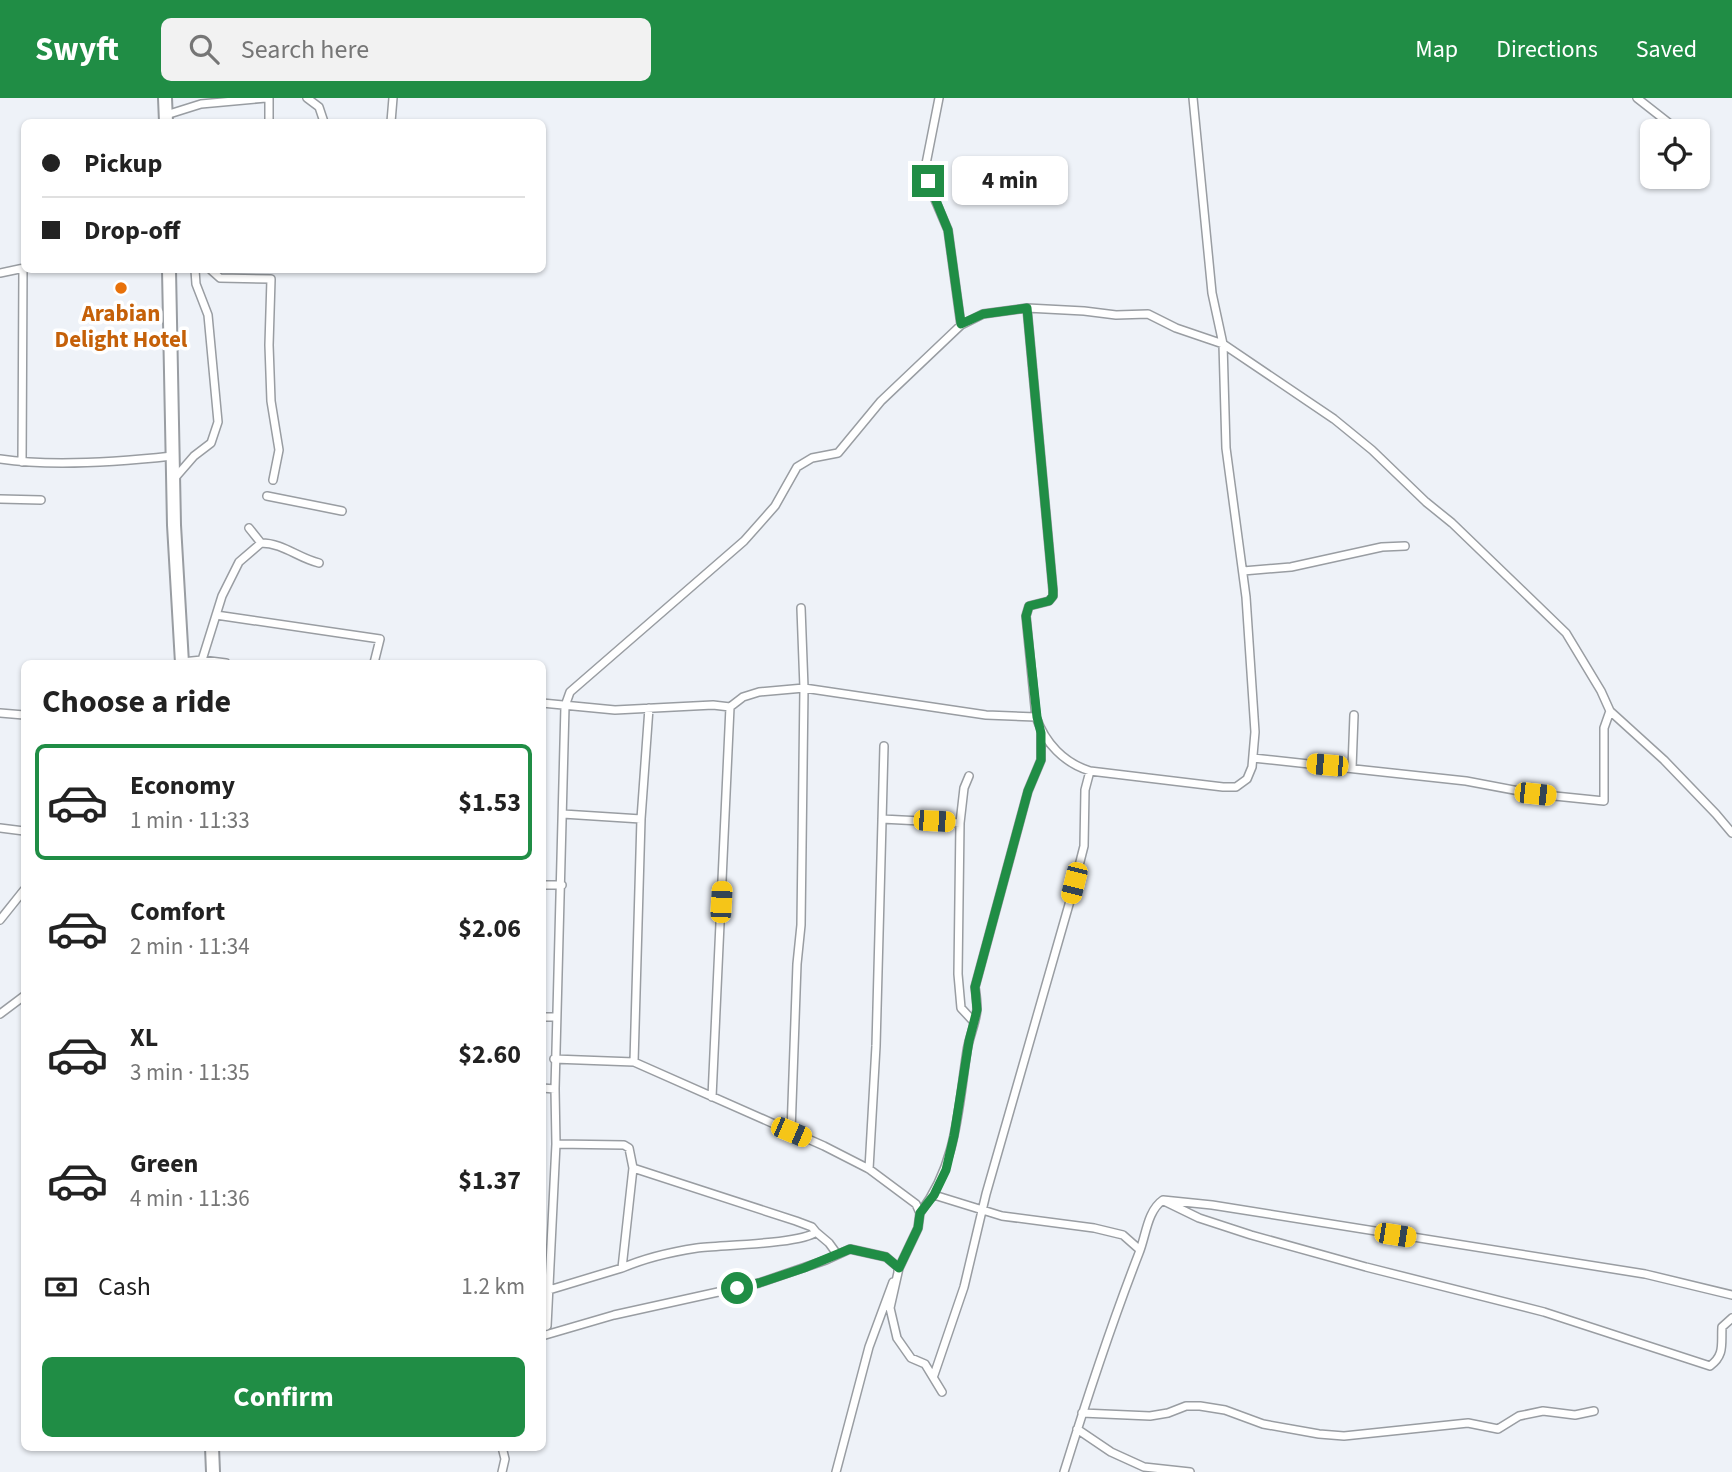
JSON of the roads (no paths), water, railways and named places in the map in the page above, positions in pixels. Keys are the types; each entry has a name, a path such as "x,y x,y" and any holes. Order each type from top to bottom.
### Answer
{"highway":[{"path":"165,98 166,119"},
{"path":"169,273 172,456 182,660"},
{"path":"212,1451 214,1472"}],"street":[{"path":"166,119 201,101 268,98 269,119"},
{"path":"307,98 319,107 323,119"},
{"path":"391,119 393,98"},
{"path":"939,98 924,174 948,230 961,324"},
{"path":"1041,733 1072,764 1090,771 1236,787 1247,779 1253,758 1255,732 1250,636 1226,448 1223,344 1212,292 1193,98"},
{"path":"1637,98 1664,119"},
{"path":"0,273 21,269"},
{"path":"22,462 24,273"},
{"path":"173,480 194,456 211,443 218,422 208,315 196,284 195,273"},
{"path":"214,273 220,278 271,279"},
{"path":"271,273 271,401 279,450 273,480"},
{"path":"836,1472 869,1347 899,1268 918,1228 920,1213 934,1195 946,1170 977,1010 975,987 1028,791 1041,760 1041,733 1026,616 1029,606 1049,601 1053,590 1027,308"},
{"path":"546,1326 556,1144 554,1059 562,886 565,706 570,692 744,541 775,506 797,467 812,458 838,453 881,401 961,324 983,314 1027,308 1116,315 1148,314 1176,328 1223,344 1334,419 1452,523 1566,633 1601,691 1610,712 1664,761 1732,833"},
{"path":"0,458 22,462 134,460 172,456"},
{"path":"267,496 342,511"},
{"path":"0,499 41,500"},
{"path":"249,528 261,543"},
{"path":"202,660 222,596 239,562 261,543 276,543 297,556 319,563"},
{"path":"1242,571 1291,567 1382,547 1405,546"},
{"path":"791,1132 797,964 801,925 804,688 801,608"},
{"path":"216,615 380,639 375,660"},
{"path":"546,704 615,710 713,705 730,707 743,697 760,692 804,688 986,715 1037,717"},
{"path":"712,1097 730,707"},
{"path":"634,1062 641,819 649,708"},
{"path":"1253,758 1466,780 1535,794 1604,801 1604,728 1610,712"},
{"path":"0,713 21,715"},
{"path":"1352,768 1354,715"},
{"path":"869,1169 876,1046 884,746"},
{"path":"934,1374 964,1287 982,1210 1084,846 1085,790 1090,771"},
{"path":"969,776 964,788 960,822 958,974 961,1008 974,1022"},
{"path":"563,814 641,819"},
{"path":"882,819 960,822"},
{"path":"0,828 21,831"},
{"path":"546,885 562,886"},
{"path":"0,920 21,894"},
{"path":"0,1014 21,998"},
{"path":"546,1017 555,1017"},
{"path":"554,1059 634,1062 869,1169 916,1204 920,1213"},
{"path":"546,1088 555,1089"},
{"path":"556,1144 629,1147 633,1168 622,1268"},
{"path":"633,1168 812,1227 837,1255"},
{"path":"934,1195 1002,1216 1094,1228 1123,1235 1140,1250"},
{"path":"1064,1472 1121,1297 1153,1210 1163,1200"},
{"path":"1163,1200 1212,1205 1645,1274 1732,1295"},
{"path":"1163,1200 1199,1218 1251,1235 1366,1267 1544,1311 1710,1366 1722,1352 1722,1327 1732,1318"},
{"path":"550,1290 652,1257 695,1248 810,1236 816,1231"},
{"path":"546,1335 614,1315 759,1283 850,1249 886,1257 899,1268"},
{"path":"899,1268 890,1308 897,1338 911,1358 925,1364 934,1374 942,1392"},
{"path":"1082,1413 1150,1416 1186,1406 1200,1406 1225,1410 1263,1424 1344,1436 1468,1423 1498,1429 1519,1416 1544,1411 1575,1416 1594,1411"},
{"path":"1077,1429 1111,1451 1144,1467 1189,1472"},
{"path":"502,1472 505,1459 503,1451"}],"place":[{"name":"Arabian Delight Hotel","path":"121,288"}]}
